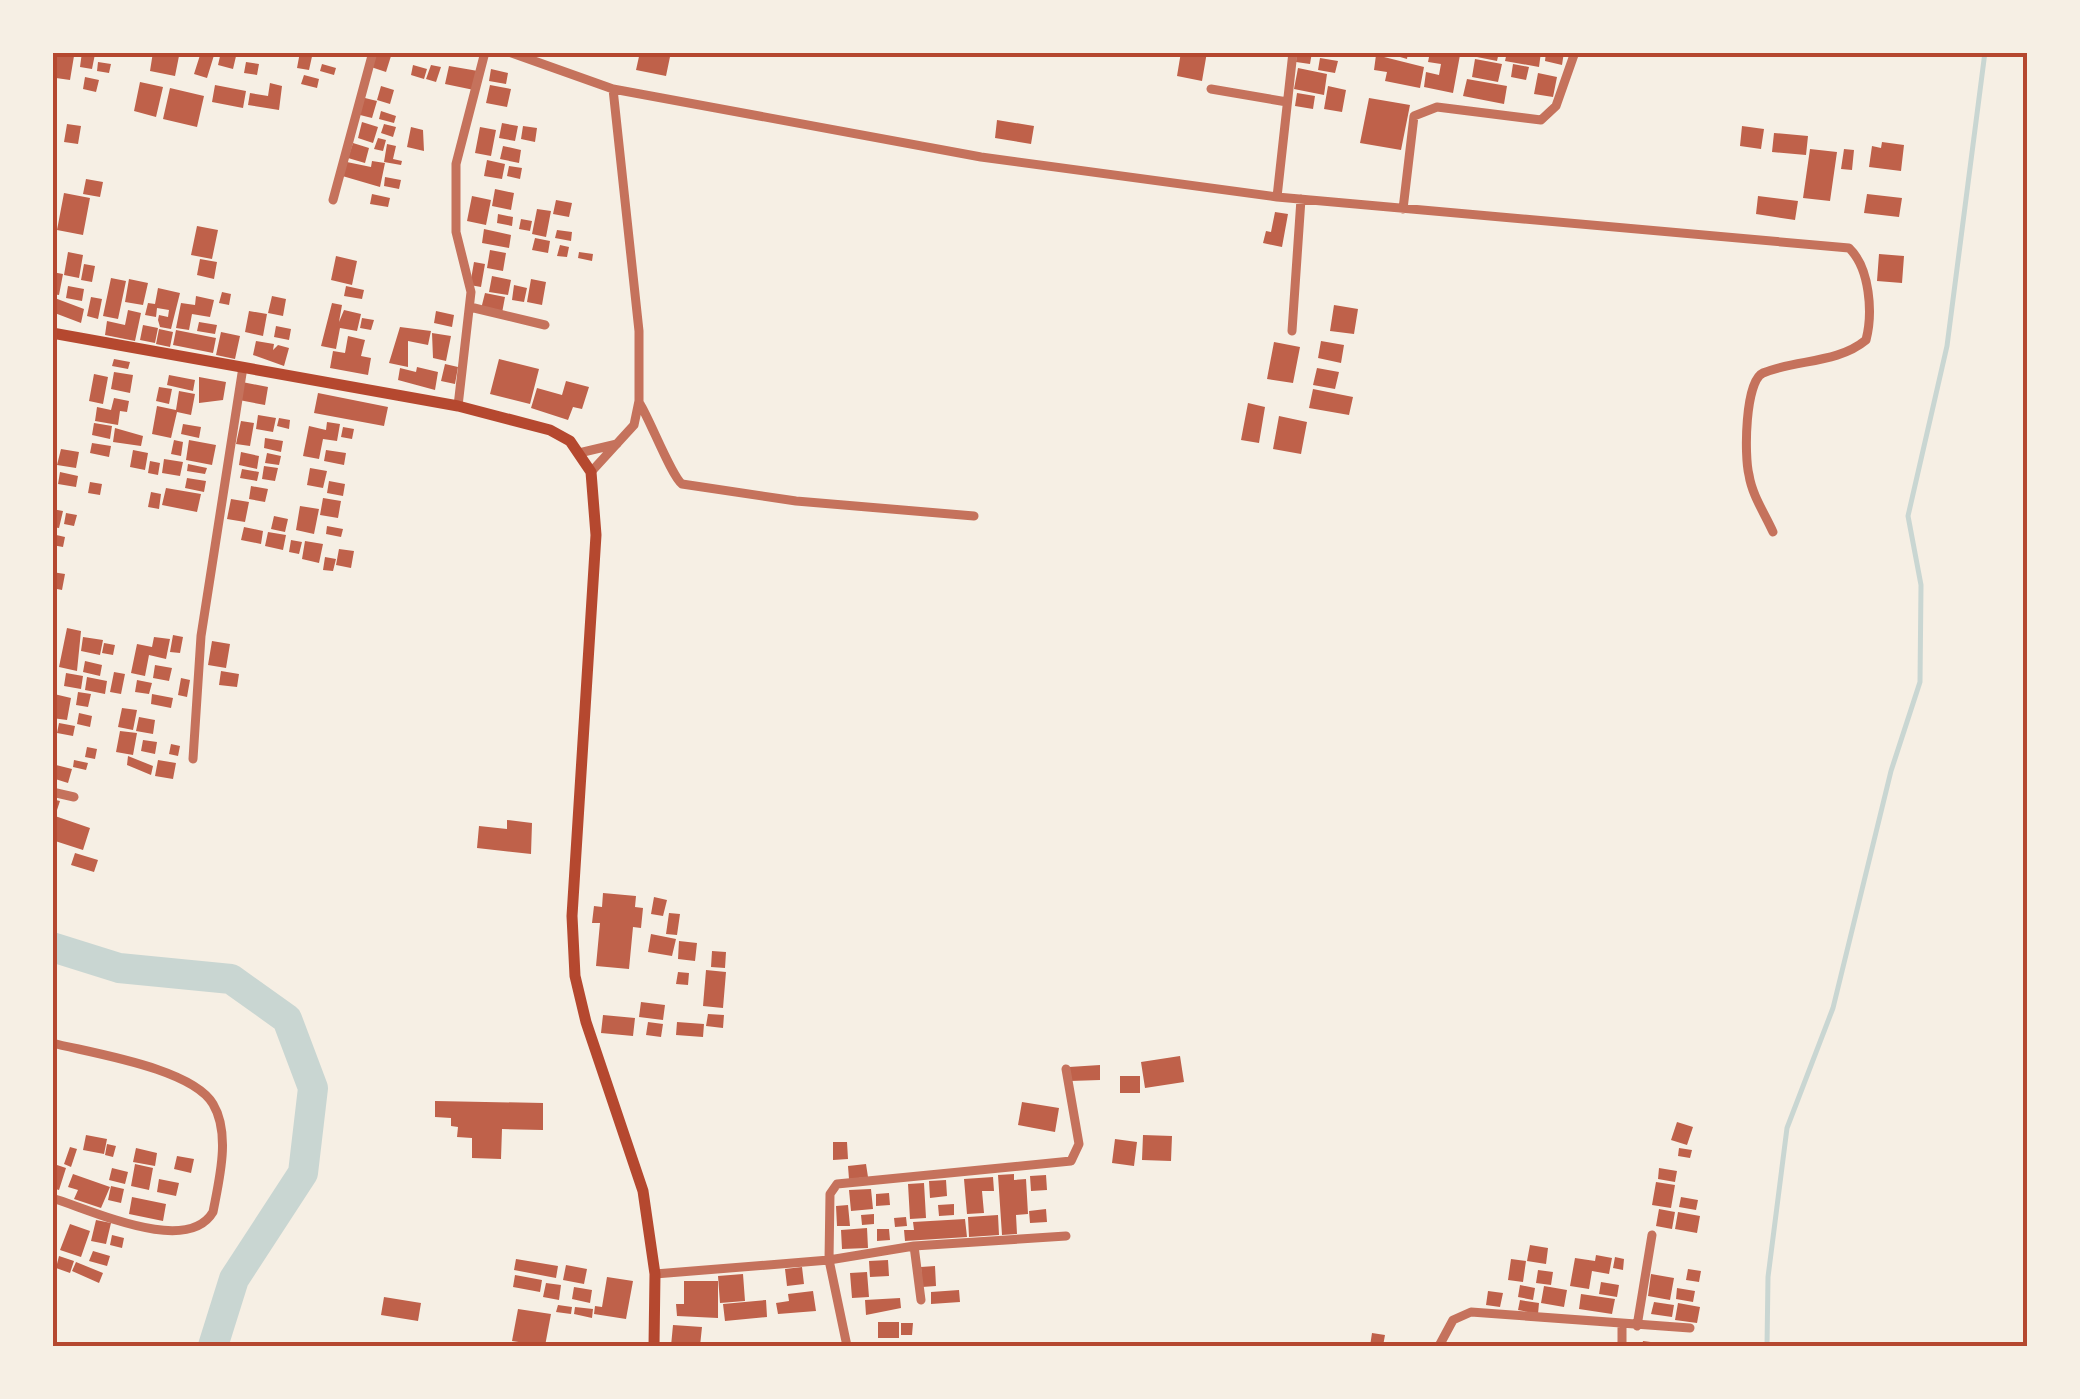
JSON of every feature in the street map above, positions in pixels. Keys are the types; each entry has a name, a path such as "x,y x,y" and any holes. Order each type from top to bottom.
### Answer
{"main road":[{"path":"52,332 458,406 550,430 570,440 580,453 591,472 596,535 572,916 575,976 586,1022 644,1191 655,1274 654,1346"}],"street":[{"path":"334,200 373,52"},
{"path":"458,406 470,307 465,258 456,232 456,164 485,52"},
{"path":"1277,197 1292,52"},
{"path":"1404,209 1414,116 1437,107 1541,120 1556,106 1575,52"},
{"path":"513,53 613,90 981,157 1277,197 1848,248 1856,256 1866,286 1866,340 1824,359 1765,372 1752,384 1746,442 1749,478 1773,532"},
{"path":"1211,89 1287,102"},
{"path":"591,472 634,425 639,401 639,331 613,90"},
{"path":"1292,330 1301,199"},
{"path":"470,307 545,325"},
{"path":"192,760 200,636 242,367"},
{"path":"639,401 661,439 674,478 682,484 796,501 974,516"},
{"path":"580,453 620,444"},
{"path":"52,792 74,797"},
{"path":"52,1044 148,1068 194,1086 214,1106 221,1129 213,1212 207,1222 187,1234 154,1229 52,1198"},
{"path":"847,1346 829,1260 830,1194 837,1184 1072,1161 1078,1144 1066,1069"},
{"path":"1637,1326 1652,1235"},
{"path":"655,1274 829,1260 914,1246 1066,1236"},
{"path":"914,1246 920,1300"},
{"path":"1439,1346 1453,1320 1471,1312 1690,1328"},
{"path":"1622,1324 1622,1346"}],"building":[{"path":"82,52 95,54 92,69 80,67"},
{"path":"153,52 179,56 175,76 150,71"},
{"path":"201,52 215,52 207,78 194,74"},
{"path":"221,52 237,52 233,69 218,65"},
{"path":"300,52 313,52 309,70 297,68"},
{"path":"375,52 391,56 386,72 371,67"},
{"path":"640,52 671,52 666,76 636,70"},
{"path":"1181,52 1207,52 1202,81 1177,76"},
{"path":"1297,52 1312,52 1310,64 1296,62"},
{"path":"1383,52 1408,52 1407,59"},
{"path":"1430,52 1460,55 1453,93 1424,87 1426,72 1439,75 1441,64 1428,62"},
{"path":"1477,52 1499,52 1497,61 1477,57"},
{"path":"1507,52 1541,52 1539,67 1505,61"},
{"path":"1546,52 1564,52 1562,65 1545,61"},
{"path":"57,53 74,56 70,80 56,78 52,88"},
{"path":"1376,55 1424,67 1420,88 1385,81 1387,72 1374,70"},
{"path":"1320,58 1338,61 1335,73 1318,70"},
{"path":"1475,59 1502,64 1498,82 1472,77"},
{"path":"98,62 111,64 109,73 97,71"},
{"path":"246,62 259,64 257,75 244,73"},
{"path":"322,64 336,68 334,75 320,71"},
{"path":"1513,64 1529,67 1526,80 1511,77"},
{"path":"413,65 427,69 424,79 411,75"},
{"path":"431,65 441,67 436,82 426,79"},
{"path":"449,66 478,71 474,90 445,84"},
{"path":"1298,68 1327,74 1324,95 1294,89"},
{"path":"491,69 508,73 506,84 489,81"},
{"path":"1538,73 1557,77 1553,97 1534,94"},
{"path":"304,75 319,79 317,88 301,84"},
{"path":"85,77 99,80 96,92 83,89"},
{"path":"1467,79 1507,86 1504,104 1463,96"},
{"path":"140,82 163,87 156,117 134,111"},
{"path":"270,83 282,86 279,110 248,105 250,93 268,96"},
{"path":"215,85 246,91 243,108 212,102"},
{"path":"490,85 511,89 507,107 486,103"},
{"path":"381,86 394,90 390,104 377,100"},
{"path":"1328,86 1346,90 1342,112 1324,109"},
{"path":"170,88 204,96 197,127 163,119"},
{"path":"1297,93 1315,96 1313,109 1295,106"},
{"path":"361,97 377,101 372,118 356,114"},
{"path":"1369,98 1410,105 1401,150 1360,143"},
{"path":"381,111 396,116 394,123 379,119"},
{"path":"997,120 1034,126 1031,144 995,138"},
{"path":"362,122 378,127 373,143 358,138"},
{"path":"502,123 518,126 515,141 499,138"},
{"path":"67,124 81,126 78,144 64,142"},
{"path":"384,124 396,127 393,137 381,133"},
{"path":"523,126 537,128 535,142 521,139"},
{"path":"1742,126 1764,129 1761,149 1740,146"},
{"path":"411,127 423,130 424,151 407,147"},
{"path":"480,127 496,130 491,156 475,153"},
{"path":"1774,133 1808,136 1806,155 1772,152"},
{"path":"378,138 386,140 383,151 374,149"},
{"path":"1882,142 1904,145 1901,171 1869,167 1872,146 1881,148"},
{"path":"353,143 369,148 365,163 348,158"},
{"path":"387,144 396,146 393,159 402,161 401,165 384,162"},
{"path":"503,146 521,150 519,163 500,159"},
{"path":"1810,149 1837,152 1830,201 1803,198"},
{"path":"1844,149 1854,150 1852,170 1841,169"},
{"path":"487,160 505,164 502,179 484,176"},
{"path":"342,161 371,167 372,161 385,163 380,187 339,175"},
{"path":"509,166 522,168 520,179 507,176"},
{"path":"385,177 401,180 399,189 384,186"},
{"path":"86,179 103,182 100,197 83,194"},
{"path":"495,189 514,193 511,210 492,206"},
{"path":"64,193 90,198 83,235 57,230"},
{"path":"372,194 390,198 388,207 370,204"},
{"path":"1867,194 1902,198 1899,217 1864,213"},
{"path":"472,196 491,200 486,225 467,221"},
{"path":"1758,196 1798,201 1795,220 1756,214"},
{"path":"556,200 572,203 569,217 553,214"},
{"path":"537,209 551,211 546,237 532,234"},
{"path":"1275,212 1288,214 1282,247 1263,243 1266,231 1271,232"},
{"path":"498,214 513,217 512,226 497,223"},
{"path":"521,219 532,221 530,231 519,229"},
{"path":"197,226 218,230 212,259 191,255"},
{"path":"484,229 511,235 509,248 482,243"},
{"path":"557,230 572,232 571,241 555,238"},
{"path":"535,238 550,241 548,253 532,250"},
{"path":"560,245 569,247 567,257 557,256"},
{"path":"490,250 506,253 503,271 487,268"},
{"path":"68,252 83,255 79,278 64,275"},
{"path":"579,252 593,254 592,261 578,258"},
{"path":"1879,254 1904,256 1902,283 1877,281"},
{"path":"336,256 357,261 352,285 331,280"},
{"path":"200,259 217,262 214,279 197,275"},
{"path":"474,262 485,264 481,287 470,285"},
{"path":"84,264 95,266 92,282 81,280"},
{"path":"52,272 63,274 59,295 52,294"},
{"path":"492,276 511,280 508,295 489,292"},
{"path":"111,278 126,281 118,319 103,316"},
{"path":"129,279 148,283 143,305 125,302"},
{"path":"531,279 546,282 542,305 527,302"},
{"path":"514,285 527,288 524,302 512,300"},
{"path":"68,286 84,289 82,301 66,298"},
{"path":"346,286 364,290 362,299 344,296"},
{"path":"158,288 180,293 171,329 160,327 158,320 159,315 168,317 169,310 157,308 156,317 145,315 148,303 155,304"},
{"path":"222,292 231,294 229,305 219,303"},
{"path":"485,293 505,297 502,313 481,309"},
{"path":"196,296 214,300 210,317 192,314 189,330 176,328 181,303 195,305"},
{"path":"272,296 286,299 283,316 268,313"},
{"path":"52,297 84,309 81,323 52,312"},
{"path":"91,297 102,299 98,319 87,316"},
{"path":"332,303 342,305 339,322 344,310 361,314 357,331 340,328 336,349 321,346"},
{"path":"1334,305 1358,309 1354,334 1330,331"},
{"path":"128,310 141,313 135,341 105,335 107,321 125,325"},
{"path":"249,311 267,314 263,336 245,332"},
{"path":"436,311 454,315 452,327 434,323"},
{"path":"362,318 374,320 371,330 360,328"},
{"path":"199,322 217,325 215,334 197,331"},
{"path":"143,325 158,328 155,343 140,340"},
{"path":"276,326 291,329 289,340 274,337"},
{"path":"400,327 431,331 428,345 408,341 408,367 389,363"},
{"path":"159,329 173,332 170,347 156,344"},
{"path":"176,330 216,338 213,353 173,345"},
{"path":"221,332 240,336 235,359 216,355"},
{"path":"432,333 451,336 446,361 433,358"},
{"path":"348,336 365,340 361,356 371,358 368,375 330,368 333,351 345,353"},
{"path":"256,341 274,344 273,350 278,345 289,348 284,366 253,355"},
{"path":"1321,341 1344,345 1341,363 1318,358"},
{"path":"1274,342 1300,347 1293,383 1267,379"},
{"path":"114,359 130,362 128,369 112,366"},
{"path":"499,359 539,369 530,404 490,394"},
{"path":"445,364 458,367 455,384 441,381"},
{"path":"417,367 438,372 435,390 398,380 400,368 416,372"},
{"path":"1317,368 1339,372 1335,389 1313,385"},
{"path":"114,372 133,375 130,393 111,389"},
{"path":"94,374 108,377 103,404 89,401"},
{"path":"169,375 195,380 193,391 167,385"},
{"path":"199,377 226,382 223,400 199,403"},
{"path":"566,381 589,387 582,409 573,407 568,420 531,408 537,388 562,395"},
{"path":"242,382 268,387 265,405 239,400"},
{"path":"159,387 172,389 169,404 156,401"},
{"path":"1313,389 1353,397 1349,415 1309,408"},
{"path":"179,391 195,394 191,415 177,412 171,438 152,434 157,406 176,410"},
{"path":"318,393 388,407 384,426 314,413"},
{"path":"114,398 129,401 127,412 120,411 118,425 95,421 97,407 111,410"},
{"path":"1248,403 1265,407 1259,443 1241,440"},
{"path":"258,415 276,418 273,432 256,429"},
{"path":"1279,416 1307,422 1301,454 1273,449"},
{"path":"279,418 290,420 289,429 277,426"},
{"path":"241,421 254,423 250,446 236,444"},
{"path":"327,422 340,424 337,441 323,439 319,459 303,456 309,426 326,430"},
{"path":"94,423 112,426 110,439 92,435"},
{"path":"183,424 201,427 199,438 181,434"},
{"path":"343,427 354,429 352,439 341,437"},
{"path":"115,428 143,436 141,446 113,442"},
{"path":"265,438 283,441 281,452 264,448"},
{"path":"174,440 183,442 181,456 171,454"},
{"path":"189,440 216,445 212,465 186,460"},
{"path":"92,443 111,446 109,457 90,453"},
{"path":"61,449 79,452 76,468 57,465"},
{"path":"133,450 148,453 145,470 130,467"},
{"path":"326,450 346,453 344,465 324,461"},
{"path":"241,452 259,456 257,469 239,465"},
{"path":"267,453 281,456 279,465 265,463"},
{"path":"164,459 183,462 180,476 162,473"},
{"path":"150,461 160,463 158,475 148,473"},
{"path":"188,464 207,468 205,474 187,471"},
{"path":"264,466 278,468 275,481 262,479"},
{"path":"310,468 327,471 323,488 307,485"},
{"path":"242,469 259,472 257,481 240,478"},
{"path":"60,472 78,476 76,487 58,484"},
{"path":"187,478 206,481 204,492 185,488"},
{"path":"329,481 345,484 343,496 327,493"},
{"path":"90,482 102,484 100,495 88,493"},
{"path":"251,486 268,489 265,502 249,499"},
{"path":"166,488 201,494 197,512 162,505"},
{"path":"151,492 161,494 159,509 148,507"},
{"path":"323,498 341,501 338,518 320,515"},
{"path":"231,499 249,502 245,522 227,519"},
{"path":"300,506 319,509 314,534 296,530"},
{"path":"52,509 63,511 59,528 52,527"},
{"path":"66,513 77,515 74,526 64,524"},
{"path":"274,516 288,519 285,532 271,529"},
{"path":"327,526 343,529 341,537 326,534"},
{"path":"244,527 263,531 261,544 241,540"},
{"path":"268,532 286,535 283,550 265,546"},
{"path":"52,534 65,537 63,547 52,545"},
{"path":"291,540 302,542 299,554 289,552"},
{"path":"305,541 323,544 319,563 302,559"},
{"path":"339,549 354,551 351,568 336,565"},
{"path":"325,557 336,559 333,571 323,570"},
{"path":"52,572 65,574 62,590 52,588"},
{"path":"67,628 81,631 77,671 59,667"},
{"path":"173,635 183,637 180,653 170,652"},
{"path":"83,637 103,640 100,655 81,651"},
{"path":"154,637 170,639 166,659 149,655 145,676 131,673 137,644 152,647"},
{"path":"212,641 230,644 226,668 208,665"},
{"path":"104,643 115,645 113,655 102,653"},
{"path":"85,661 102,665 100,676 83,672"},
{"path":"155,665 172,668 169,681 153,678"},
{"path":"221,671 239,674 237,687 219,685"},
{"path":"114,672 125,674 121,694 110,692"},
{"path":"66,673 83,676 81,689 64,686"},
{"path":"87,677 107,681 105,694 85,690"},
{"path":"181,678 190,680 187,697 178,695"},
{"path":"137,680 152,683 149,694 135,692"},
{"path":"78,692 91,694 88,707 76,705"},
{"path":"54,694 71,698 67,720 52,718"},
{"path":"152,694 173,698 171,708 151,704"},
{"path":"122,708 137,710 133,730 118,727"},
{"path":"79,713 92,716 90,727 77,724"},
{"path":"139,717 155,720 153,734 136,731"},
{"path":"59,723 75,726 73,736 57,733"},
{"path":"120,731 137,733 133,755 116,752"},
{"path":"143,740 157,742 155,754 141,751"},
{"path":"171,744 180,746 178,756 169,754"},
{"path":"87,747 97,749 95,759 85,757"},
{"path":"128,756 153,766 151,775 127,765"},
{"path":"74,760 88,763 86,770 73,767"},
{"path":"158,760 176,763 173,779 155,776"},
{"path":"56,765 72,769 68,783 52,778"},
{"path":"52,799 60,801 55,816 90,828 83,850 52,840"},
{"path":"507,820 532,823 531,854 477,848 479,826 507,829"},
{"path":"75,853 98,860 94,872 71,865"},
{"path":"603,893 636,896 635,907 643,908 641,928 633,927 629,969 596,966 600,923 592,923 594,906 602,907"},
{"path":"654,897 667,900 663,916 651,914"},
{"path":"669,913 680,914 677,935 666,934"},
{"path":"651,934 676,939 672,956 648,952"},
{"path":"679,941 697,943 695,961 678,959"},
{"path":"712,951 726,952 725,968 711,967"},
{"path":"706,970 726,972 723,1008 703,1006"},
{"path":"678,972 689,973 688,985 676,984"},
{"path":"641,1002 665,1005 663,1020 639,1017"},
{"path":"708,1014 724,1015 723,1028 706,1026"},
{"path":"603,1015 635,1018 633,1036 601,1033"},
{"path":"648,1022 663,1024 661,1037 646,1035"},
{"path":"677,1022 704,1024 703,1037 676,1035"},
{"path":"1180,1056 1184,1082 1145,1088 1141,1062"},
{"path":"1100,1065 1100,1080 1070,1081 1069,1067"},
{"path":"1120,1076 1140,1076 1140,1093 1120,1093"},
{"path":"435,1101 543,1103 543,1130 502,1129 501,1159 472,1158 472,1138 457,1137 458,1127 451,1126 451,1118 435,1117"},
{"path":"1022,1102 1059,1108 1055,1132 1018,1125"},
{"path":"1677,1122 1693,1127 1687,1145 1671,1140"},
{"path":"86,1135 107,1139 104,1154 83,1150"},
{"path":"1143,1135 1172,1136 1171,1161 1142,1160"},
{"path":"1115,1139 1137,1142 1134,1166 1112,1163"},
{"path":"833,1142 847,1142 848,1159 833,1160"},
{"path":"107,1144 116,1146 113,1157 105,1155"},
{"path":"70,1147 77,1149 71,1167 64,1164"},
{"path":"136,1148 157,1153 155,1166 133,1162"},
{"path":"1679,1148 1692,1150 1690,1158 1678,1156"},
{"path":"177,1156 194,1159 191,1173 174,1169"},
{"path":"135,1164 153,1168 149,1190 131,1186"},
{"path":"866,1164 868,1177 849,1179 848,1166"},
{"path":"57,1165 66,1168 59,1190 52,1188"},
{"path":"112,1168 128,1172 125,1184 109,1180"},
{"path":"1659,1168 1677,1171 1675,1182 1658,1179"},
{"path":"73,1174 110,1187 101,1208 74,1199 78,1190 68,1187"},
{"path":"1014,1174 1014,1180 1026,1179 1028,1214 1016,1215 1017,1234 1002,1235 998,1175"},
{"path":"1046,1175 1047,1190 1031,1191 1030,1176"},
{"path":"993,1177 994,1191 982,1191 984,1213 967,1214 964,1179"},
{"path":"159,1179 179,1183 176,1196 157,1192"},
{"path":"946,1180 947,1196 930,1198 929,1181"},
{"path":"1656,1182 1675,1185 1671,1208 1652,1205"},
{"path":"924,1183 926,1218 910,1219 908,1184"},
{"path":"111,1186 124,1189 121,1203 108,1200"},
{"path":"871,1189 873,1209 851,1211 849,1190"},
{"path":"889,1193 890,1205 876,1206 876,1194"},
{"path":"132,1197 166,1204 163,1221 129,1214"},
{"path":"1681,1197 1698,1200 1696,1210 1679,1207"},
{"path":"954,1204 954,1215 939,1216 938,1205"},
{"path":"848,1205 850,1226 837,1226 836,1206"},
{"path":"1046,1209 1047,1222 1030,1223 1029,1211"},
{"path":"1659,1209 1675,1212 1672,1229 1656,1226"},
{"path":"1678,1212 1700,1216 1697,1233 1675,1229"},
{"path":"874,1214 874,1224 862,1225 861,1215"},
{"path":"998,1215 999,1235 969,1237 968,1217"},
{"path":"906,1217 907,1226 895,1227 894,1218"},
{"path":"965,1219 967,1237 905,1241 904,1230 914,1230 913,1222"},
{"path":"96,1220 111,1223 106,1244 91,1241"},
{"path":"70,1224 90,1231 81,1257 60,1250"},
{"path":"867,1228 868,1248 842,1249 841,1230"},
{"path":"877,1229 889,1229 890,1240 877,1241"},
{"path":"112,1235 124,1238 122,1248 110,1245"},
{"path":"1530,1245 1548,1248 1546,1264 1527,1261"},
{"path":"93,1251 110,1256 107,1266 89,1261"},
{"path":"1596,1255 1612,1258 1609,1274 1592,1271 1589,1289 1570,1286 1575,1258 1595,1261"},
{"path":"59,1256 74,1261 70,1273 56,1268"},
{"path":"1615,1257 1624,1259 1623,1270 1613,1268"},
{"path":"516,1259 558,1266 556,1278 514,1270"},
{"path":"1511,1259 1526,1261 1523,1282 1508,1280"},
{"path":"888,1260 889,1276 870,1277 869,1261"},
{"path":"76,1262 103,1273 99,1283 72,1271"},
{"path":"566,1265 587,1269 584,1284 563,1280"},
{"path":"935,1266 936,1286 922,1287 921,1267"},
{"path":"802,1267 804,1284 787,1286 785,1269"},
{"path":"1688,1269 1701,1271 1699,1282 1686,1280"},
{"path":"1538,1270 1553,1272 1551,1285 1536,1283"},
{"path":"867,1272 869,1297 852,1298 850,1273"},
{"path":"743,1274 745,1301 720,1303 718,1276"},
{"path":"1651,1274 1674,1278 1670,1300 1648,1296"},
{"path":"515,1275 542,1280 540,1292 513,1287"},
{"path":"607,1277 633,1281 626,1319 594,1314 595,1306 602,1307"},
{"path":"684,1281 718,1281 718,1318 677,1316 676,1304 684,1304"},
{"path":"1601,1282 1619,1285 1617,1297 1599,1294"},
{"path":"546,1283 561,1285 559,1300 543,1297"},
{"path":"1520,1285 1535,1288 1533,1300 1518,1297"},
{"path":"1544,1286 1567,1290 1564,1307 1541,1303"},
{"path":"574,1287 592,1290 590,1303 572,1299"},
{"path":"1677,1288 1695,1291 1693,1302 1676,1299"},
{"path":"959,1290 960,1302 931,1304 931,1292"},
{"path":"813,1291 816,1311 778,1314 776,1303 789,1301 788,1294"},
{"path":"1488,1291 1503,1293 1500,1307 1486,1305"},
{"path":"1581,1294 1615,1299 1612,1314 1579,1309"},
{"path":"384,1297 421,1303 418,1321 381,1315"},
{"path":"900,1298 901,1308 866,1315 865,1300"},
{"path":"766,1300 767,1317 725,1321 723,1304"},
{"path":"1520,1300 1539,1303 1538,1314 1518,1310"},
{"path":"1654,1302 1674,1305 1672,1317 1651,1314"},
{"path":"1678,1303 1700,1307 1697,1323 1675,1320"},
{"path":"558,1305 572,1307 571,1314 556,1312"},
{"path":"575,1307 593,1309 592,1318 574,1314"},
{"path":"518,1309 551,1314 545,1346 512,1341"},
{"path":"878,1322 899,1322 899,1338 878,1338"},
{"path":"901,1323 913,1323 912,1335 901,1335"},
{"path":"673,1325 702,1327 700,1346 671,1346"},
{"path":"1372,1333 1385,1335 1383,1346 1370,1346"},
{"path":"1643,1341 1666,1344 1666,1346 1642,1346"}],"waterway":[{"path":"1767,1346 1768,1277 1787,1128 1833,1008 1891,771 1920,682 1921,585 1908,516 1947,346 1985,52"},
{"path":"52,947 119,968 231,979 287,1019 313,1088 303,1173 234,1279 213,1346"}]}
